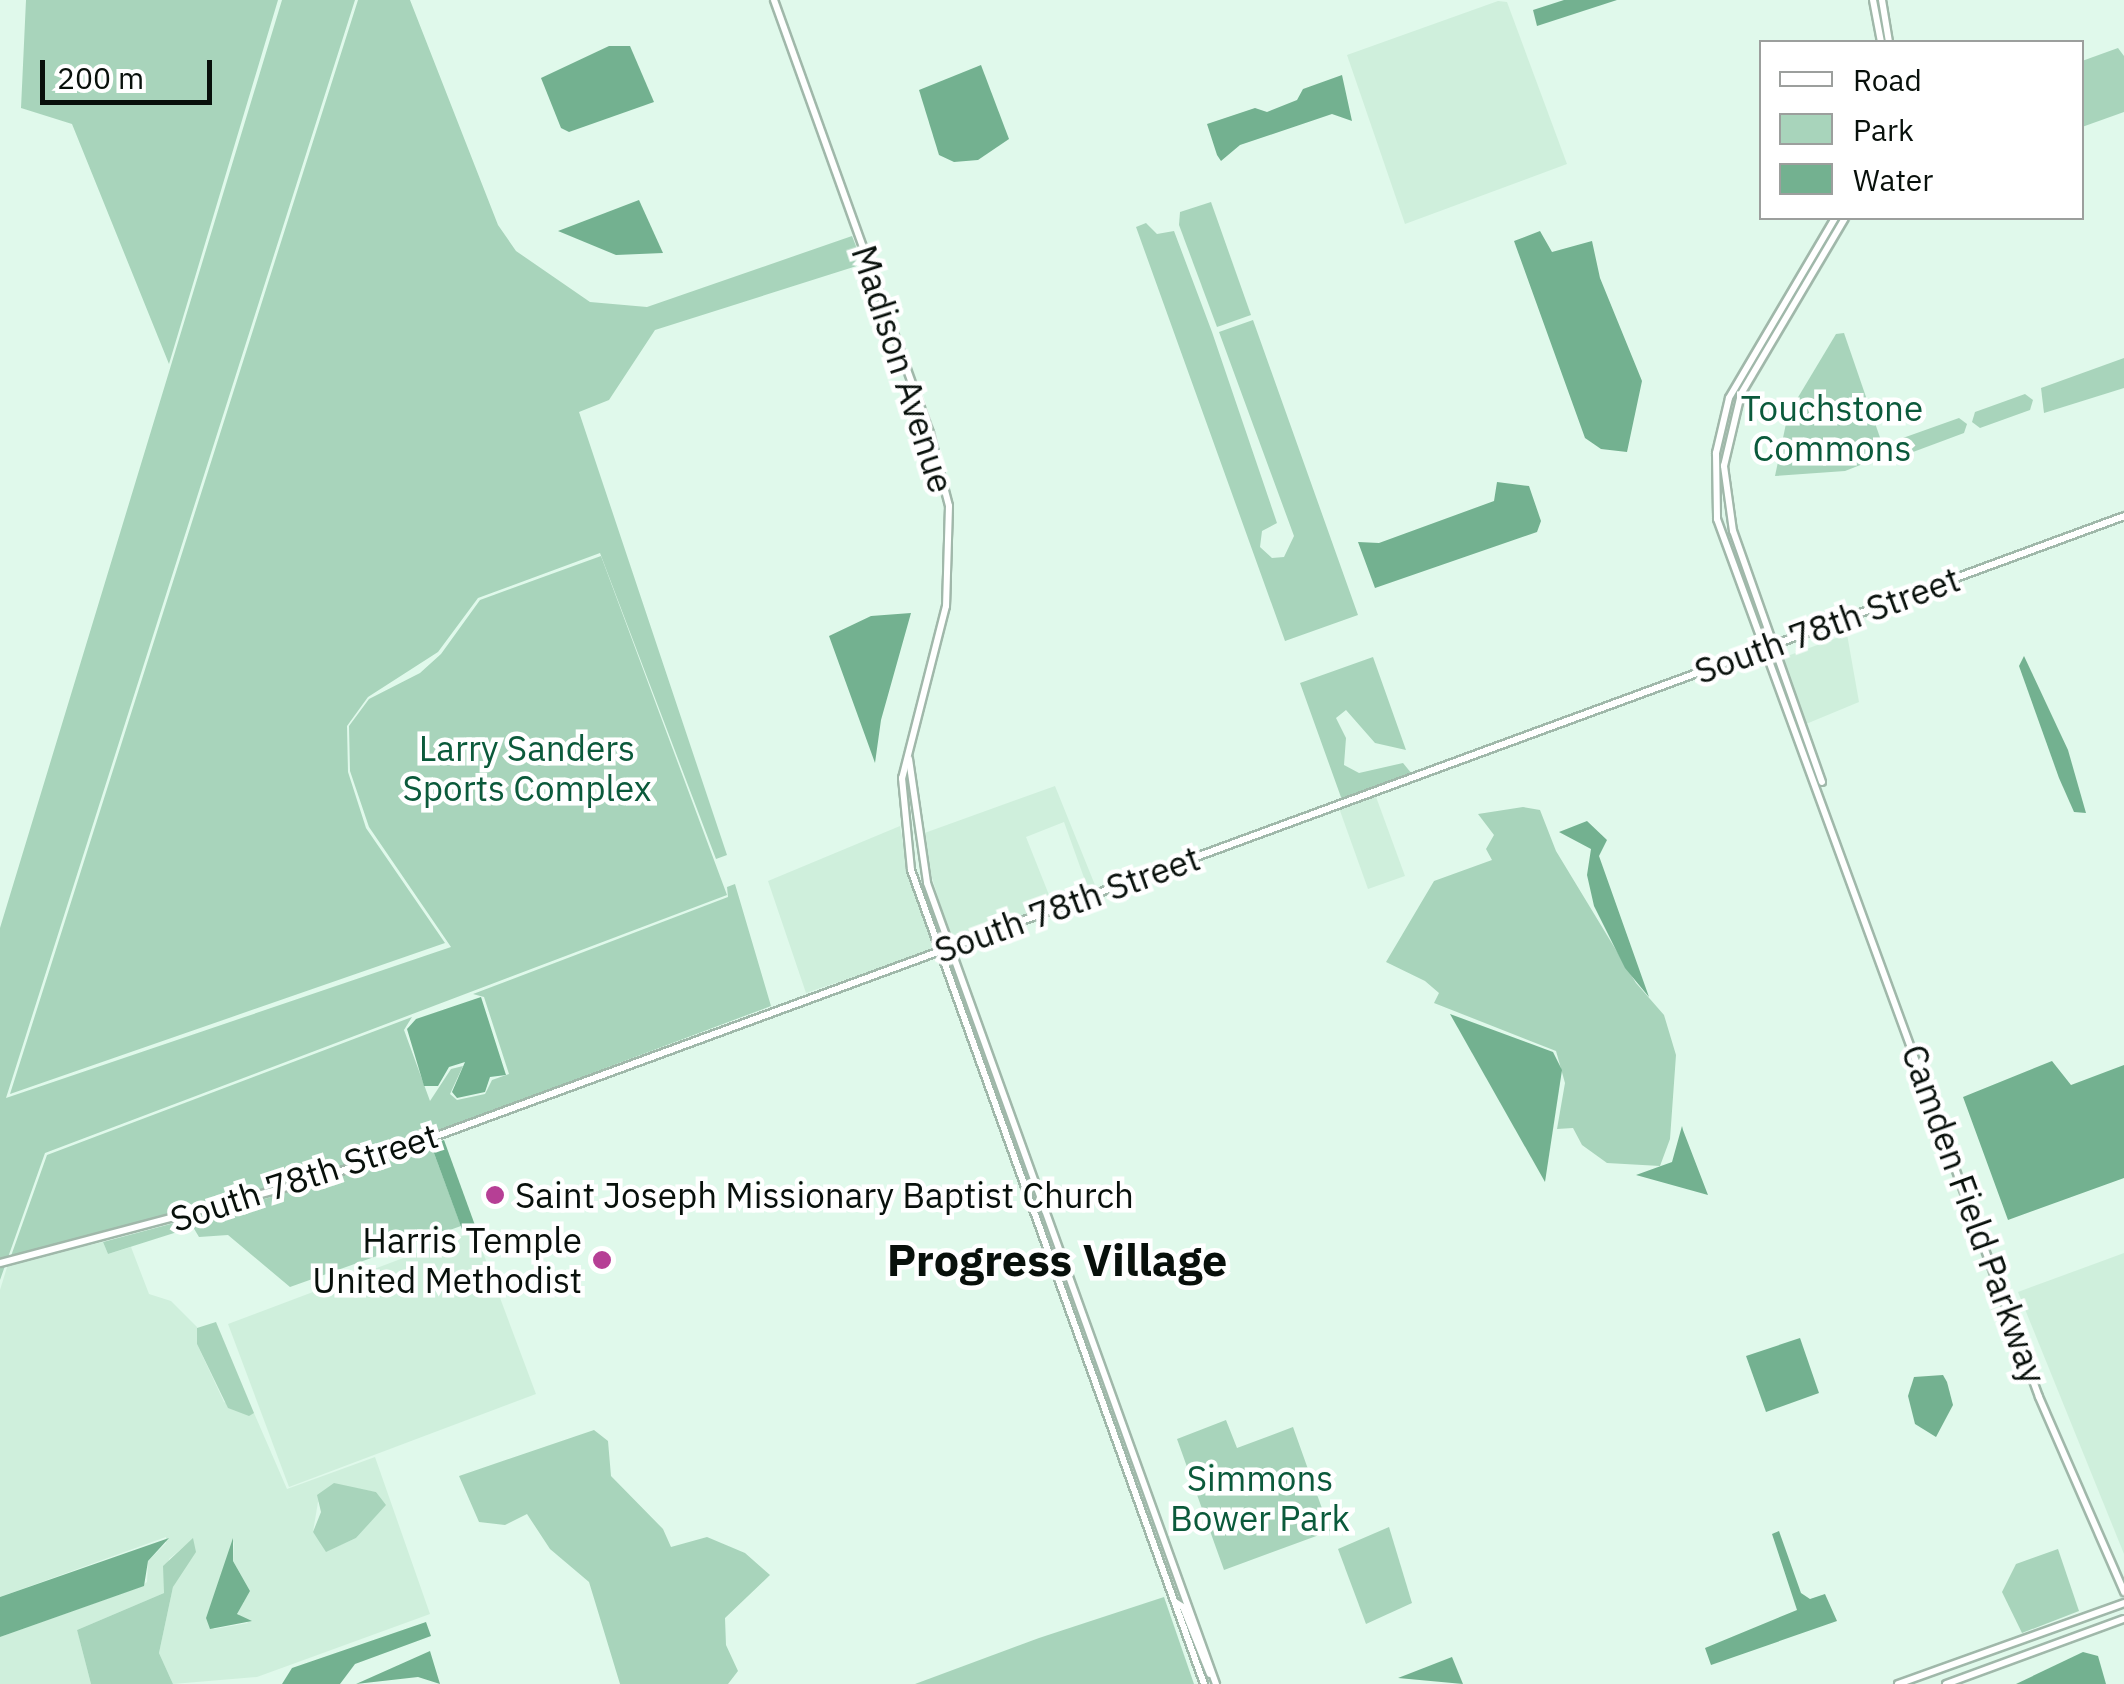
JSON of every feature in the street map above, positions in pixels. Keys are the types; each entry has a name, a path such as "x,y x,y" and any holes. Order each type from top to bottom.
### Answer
{"street":[{"name":"Madison Avenue","path":"774,0 946,487 948,589 902,788 906,851 1174,1601"},
{"path":"1873,0 1881,40"},
{"path":"1882,0 1890,40"},
{"name":"Camden Field Parkway","path":"1834,220 1739,378 1718,436 1716,513 1837,831"},
{"name":"Camden Field Parkway","path":"1844,220 1749,378 1725,448 1728,516 2039,1397 2124,1592"},
{"name":"South 78th Street","path":"0,1263 324,1177 2124,516"},
{"name":"Madison Avenue","path":"909,747 918,852 1216,1683"},
{"path":"986,1081 997,1078"},
{"path":"1148,1527 1158,1523"},
{"path":"1178,1579 1174,1601 1204,1684"},
{"path":"1174,1601 1183,1606 1216,1683"},
{"path":"1898,1684 2124,1602"},
{"path":"1946,1684 2124,1619"}],"shaded area":[{"path":"1498,1 1507,2 1567,164 1405,224 1347,55"},
{"path":"1847,634 1859,702 1806,724 1782,658"},
{"path":"1055,786 1097,890 952,943 919,835","holes":["1064,822 1087,886 1051,900 1026,837"]},
{"path":"1375,794 1405,876 1368,889 1339,808"},
{"path":"900,826 908,872 936,949 806,993 768,881"},
{"path":"475,1231 536,1394 289,1487 228,1324"},
{"path":"103,1242 108,1254 131,1247 149,1294 171,1301 197,1327 197,1344 224,1402 254,1413 287,1489 375,1457 430,1614 257,1677 173,1684 159,1653 173,1587 193,1539 169,1559 164,1593 77,1630 91,1684 0,1684 0,1637 140,1587 147,1582 148,1561 166,1543 166,1537 0,1597 0,1290 8,1264","holes":["343,1486 376,1492 385,1505 356,1538 327,1551 313,1532 318,1502","234,1541 233,1561 250,1591 237,1613 248,1623 214,1629 206,1618"]},
{"path":"2124,1253 2124,1554 2018,1292"}],"green space":[{"path":"26,0 278,0 169,364 72,124 21,108"},
{"name":"Larry Sanders Sports Complex","path":"282,0 355,0 6,1098 451,947 369,827 350,771 349,726 369,699 420,673 441,654 480,600 601,556 727,895 45,1153 0,1280 0,928"},
{"path":"358,0 410,0 498,225 516,251 590,302 647,307 852,236 863,264 655,330 609,400 579,412 727,855 716,859 600,553 478,598 438,652 368,697 347,726 348,772 366,828 445,943 10,1094"},
{"path":"2118,48 2124,56 2124,112 2084,126 2084,60"},
{"path":"1211,202 1251,315 1217,327 1179,225 1180,212"},
{"path":"1146,223 1157,234 1174,231 1212,332 1277,523 1262,531 1260,547 1272,558 1284,557 1294,536 1219,332 1253,320 1358,615 1285,641 1136,227"},
{"name":"Touchstone Commons","path":"1844,333 1886,455 1845,471 1775,476 1788,414 1836,334"},
{"path":"2124,358 2124,388 2044,413 2041,388"},
{"path":"2025,394 2033,400 2030,410 1980,428 1972,422 1975,412"},
{"path":"1959,418 1967,424 1964,433 1905,455 1897,449 1900,439"},
{"path":"1373,657 1406,750 1375,743 1346,710 1336,718 1346,738 1344,765 1359,773 1403,763 1412,774 1342,800 1300,683"},
{"path":"1523,807 1540,810 1556,851 1636,983 1664,1015 1676,1055 1670,1139 1660,1166 1607,1163 1582,1145 1573,1128 1557,1129 1565,1083 1556,1051 1434,1003 1439,993 1425,981 1386,962 1434,881 1492,860 1486,849 1494,835 1478,814"},
{"path":"735,884 771,1006 324,1174 11,1256 47,1155 412,1017 404,1030 430,1101 451,1069 463,1066 450,1094 457,1100 485,1094 492,1080 509,1074 484,997 473,994 728,897 727,887"},
{"path":"442,1136 431,1145 461,1226 290,1287 228,1235 199,1237 193,1227 108,1254 103,1242 268,1198"},
{"path":"216,1322 254,1413 249,1416 228,1408 197,1344 197,1328"},
{"name":"Simmons Bower Park","path":"1226,1420 1237,1448 1293,1427 1330,1531 1224,1570 1177,1439"},
{"path":"594,1430 608,1441 611,1476 663,1529 671,1547 707,1537 745,1553 770,1575 725,1618 726,1645 738,1671 728,1684 620,1684 589,1582 550,1549 527,1514 505,1525 479,1522 459,1476"},
{"path":"334,1483 376,1492 386,1505 356,1538 326,1552 313,1532 321,1512 317,1495"},
{"path":"1389,1527 1412,1603 1366,1624 1338,1549"},
{"path":"193,1538 196,1552 173,1587 159,1653 173,1684 91,1684 77,1630 164,1593 163,1566"},
{"path":"2058,1549 2079,1611 2022,1633 2002,1592 2016,1564"},
{"path":"1164,1597 1194,1684 915,1684 1039,1638"}],"water":[{"path":"1564,0 1617,0 1537,26 1533,10"},
{"path":"609,46 630,46 654,102 569,132 561,128 541,78"},
{"path":"981,65 1009,139 978,160 954,162 939,155 919,90"},
{"path":"1342,75 1352,121 1332,114 1240,145 1221,161 1207,124 1255,108 1267,112 1297,100 1303,89"},
{"path":"639,200 663,253 616,255 558,231"},
{"path":"1540,231 1552,252 1592,241 1600,278 1642,381 1627,452 1601,449 1585,438 1514,241"},
{"path":"1497,482 1529,486 1541,521 1537,532 1375,588 1358,542 1379,543 1494,501"},
{"path":"911,613 881,720 875,763 829,636 871,616"},
{"path":"2024,656 2068,750 2086,813 2074,812 2059,778 2019,666"},
{"path":"1587,821 1607,840 1599,856 1649,997 1625,968 1594,906 1587,875 1591,849 1559,832"},
{"path":"481,997 506,1075 490,1077 485,1092 457,1098 452,1092 465,1062 449,1067 438,1086 424,1086 407,1029 416,1019"},
{"path":"1450,1014 1553,1052 1562,1070 1545,1182"},
{"path":"2052,1061 2071,1085 2124,1065 2124,1178 2008,1220 1963,1097"},
{"path":"1682,1126 1708,1195 1636,1175 1672,1162"},
{"path":"444,1140 476,1228 463,1232 431,1145"},
{"path":"1800,1338 1819,1393 1766,1412 1746,1356"},
{"path":"1943,1375 1947,1382 1953,1405 1936,1437 1915,1424 1908,1396 1914,1377"},
{"path":"1779,1531 1801,1593 1810,1599 1825,1594 1837,1621 1711,1665 1705,1648 1797,1610 1772,1534"},
{"path":"169,1538 148,1561 144,1586 0,1637 0,1597"},
{"path":"233,1538 233,1561 250,1591 237,1614 252,1621 210,1629 206,1618"},
{"path":"426,1622 431,1636 355,1664 340,1684 282,1684 292,1668"},
{"path":"430,1651 440,1684 418,1677 356,1684"},
{"path":"2083,1652 2098,1656 2106,1684 2016,1684"},
{"path":"1452,1657 1463,1684 1398,1678"}],"place":[{"name":"Saint Joseph Missionary Baptist Church","path":"495,1195"},
{"name":"Harris Temple United Methodist","path":"602,1260"}],"district":[{"name":"Progress Village","path":"1057,1260"}]}
